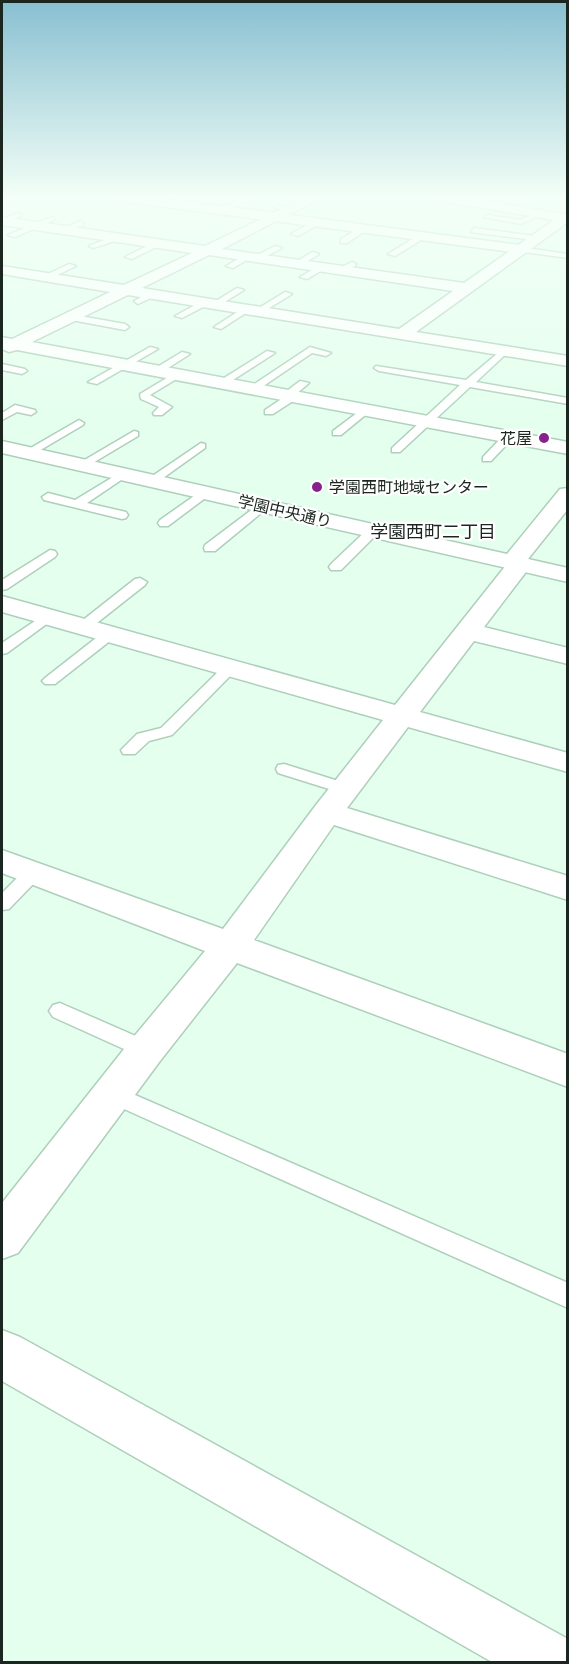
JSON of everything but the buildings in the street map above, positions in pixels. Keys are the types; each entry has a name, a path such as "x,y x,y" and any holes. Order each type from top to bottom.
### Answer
{"street":[{"path":"25,274 139,295 210,303 567,361"},
{"path":"5,346 69,317 139,295 172,274"},
{"path":"384,274 465,288"},
{"path":"402,334 485,274"},
{"path":"5,346 252,389 295,392 365,410 567,448"},
{"name":"学園中央通り","path":"2,447 567,575"},
{"path":"2,1238 146,1050 230,946 336,800 468,631 567,494"},
{"path":"2,604 567,763"},
{"path":"468,631 567,656"},
{"path":"336,800 567,888"},
{"path":"17,867 567,1071"},
{"path":"2,1353 550,1662"}],"lane":[{"path":"46,277 54,274"},
{"path":"304,278 312,274"},
{"path":"179,316 240,290"},
{"path":"218,327 288,294"},
{"path":"69,317 125,327"},
{"path":"93,382 153,349"},
{"path":"252,389 310,350 326,353"},
{"path":"396,450 504,351"},
{"path":"221,383 270,353"},
{"path":"157,371 185,354"},
{"path":"2,367 22,371"},
{"path":"379,368 567,401"},
{"path":"158,413 167,408 145,397 145,394 177,375"},
{"path":"269,412 295,392"},
{"path":"2,417 15,408 32,412"},
{"path":"337,433 365,410"},
{"path":"28,453 79,423"},
{"path":"82,465 134,434"},
{"path":"487,459 508,437"},
{"path":"152,481 201,446"},
{"path":"77,504 123,474"},
{"path":"164,523 204,493"},
{"path":"48,497 122,515"},
{"path":"210,548 262,506"},
{"path":"336,567 373,531"},
{"path":"2,586 50,554"},
{"path":"50,681 140,582"},
{"path":"2,650 47,617"},
{"path":"129,750 143,737 166,732 230,668"},
{"path":"284,769 336,800"},
{"path":"2,904 17,867"},
{"path":"60,1011 146,1050"},
{"path":"112,1094 567,1296"}],"place":[{"name":"花屋","path":"544,438"},
{"name":"学園西町地域センター","path":"317,487"}],"district":[{"name":"学園西町二丁目","path":"433,532"}]}
